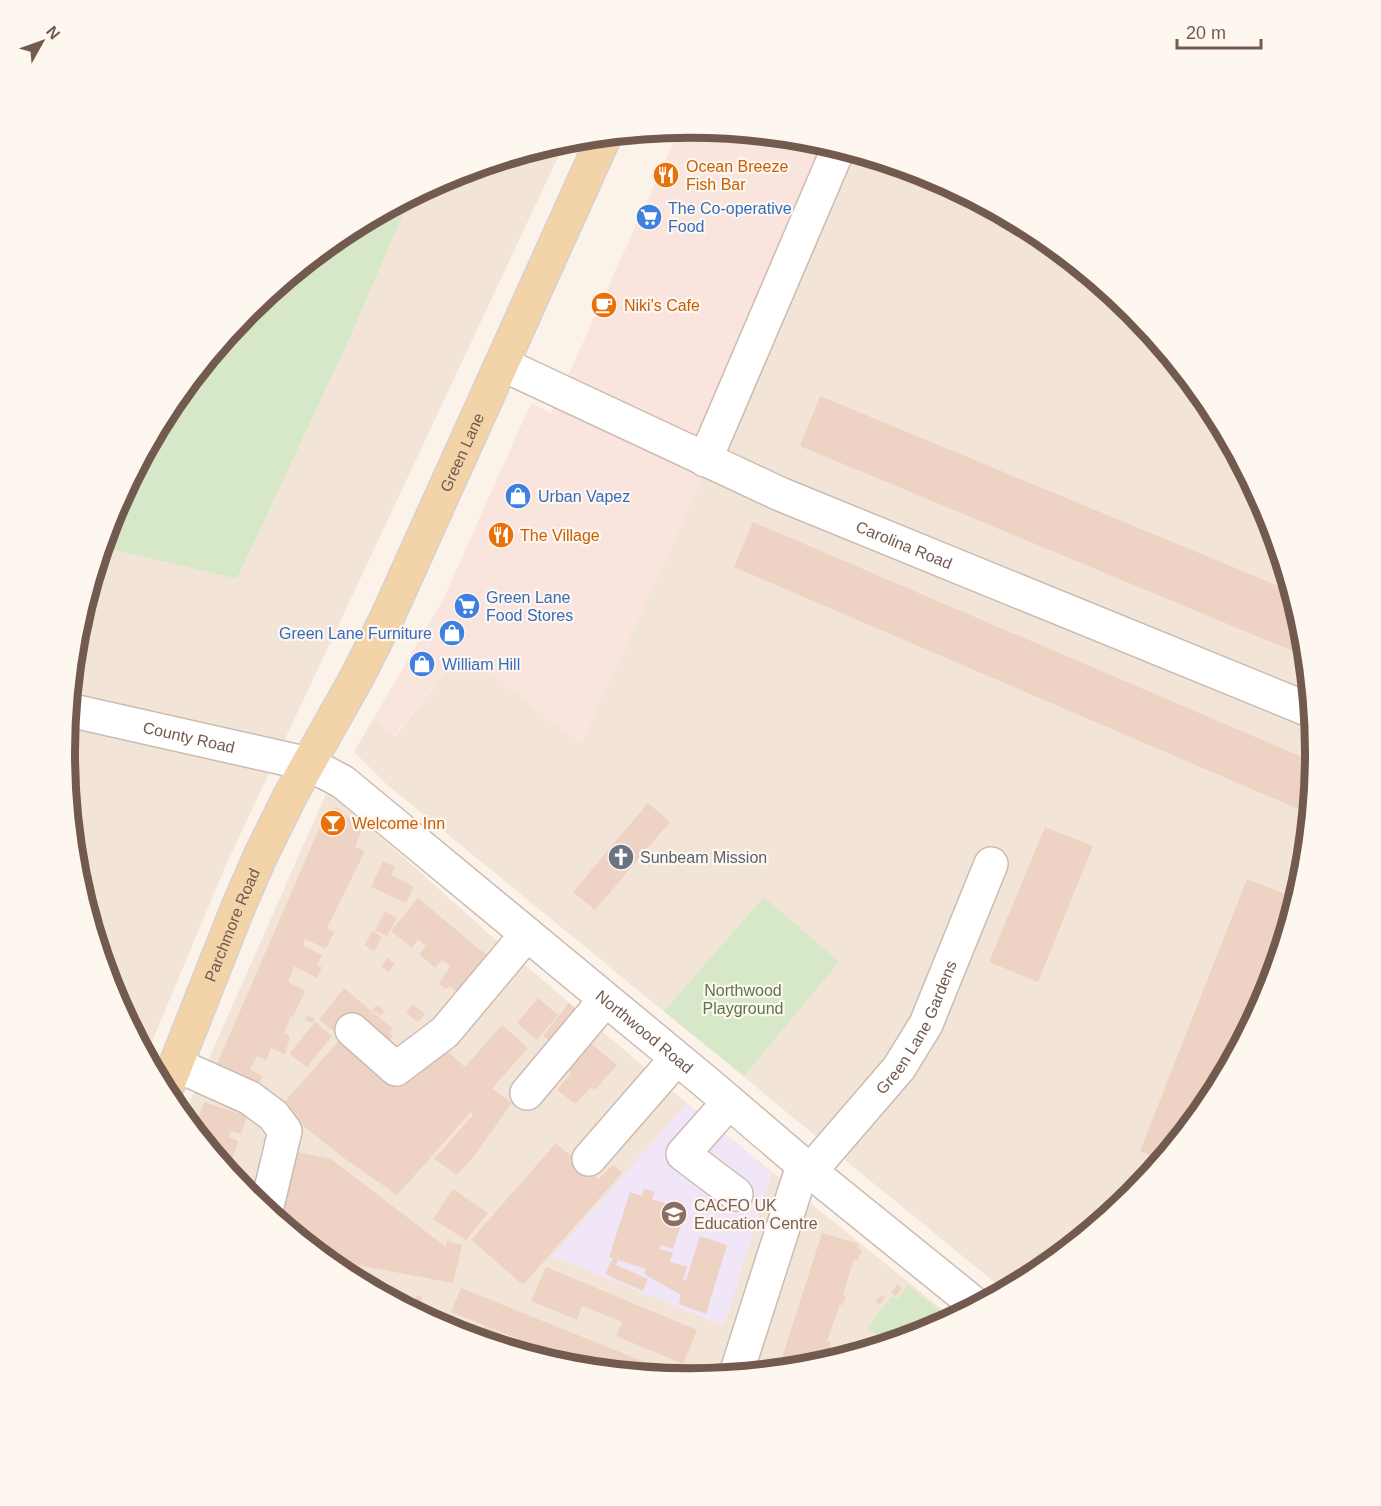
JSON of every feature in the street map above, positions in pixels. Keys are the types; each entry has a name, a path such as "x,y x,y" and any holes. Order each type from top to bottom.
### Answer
{"main road":[{"name":"Green Lane","path":"309,764 386,620 601,144"},
{"name":"Parchmore Road","path":"171,1078 256,867 290,796 309,764"}],"street":[{"path":"705,460 836,155"},
{"name":"Carolina Road","path":"502,364 780,494 963,571 1104,625 1304,708"},
{"name":"County Road","path":"76,712 309,764"},
{"name":"Northwood Road","path":"309,764 343,782 527,934 729,1102 963,1305"},
{"name":"Green Lane Gardens","path":"738,1366 799,1178 810,1171 898,1068 926,1024 992,864"},
{"path":"352,1030 396,1069 445,1032 527,934"},
{"path":"527,1093 605,1000"},
{"path":"589,1159 676,1059"},
{"path":"171,1078 250,1098 273,1115 285,1131 268,1200"},
{"path":"729,1102 683,1154 736,1194"}],"shaded area":[{"path":"676,138 771,143 849,158 581,744 462,651 394,736 373,719 444,598 531,403 551,413"},
{"path":"561,151 226,865 150,1047 122,989 108,951 96,912 80,833 76,793 76,713 80,673 96,594 110,549 237,579 349,340 406,207 455,184 493,170"},
{"path":"849,158 926,184 963,201 1032,241 1096,290 1126,318 1179,378 1224,445 1243,481 1259,517 1285,594 1301,673 1305,713 1305,793 1301,833 1285,912 1259,989 1224,1061 1179,1128 1126,1188 1065,1241 999,1286 385,783 354,752 373,719 395,736 462,651 580,743"},
{"path":"326,794 335,796 488,933 671,1090 946,1313 888,1336 850,1348 811,1357 731,1367 650,1367 570,1357 531,1348 455,1322 418,1305 349,1265 285,1216 255,1188 202,1128 187,1107"},
{"name":"CACFO UK Education Centre","path":"687,1103 772,1173 724,1326 553,1256"}],"green space":[{"path":"406,207 349,340 237,579 110,549 138,481 157,445 202,378 255,318 316,265 349,241"},
{"name":"Northwood Playground","path":"764,897 839,962 744,1076 664,1011"},
{"path":"908,1285 944,1314 877,1339 877,1336 867,1328 892,1296 897,1299"}],"building":[{"path":"820,396 1283,588 1298,653 800,446"},
{"path":"753,522 1306,759 1303,811 734,567"},
{"name":"Sunbeam Mission","path":"648,803 670,822 595,910 573,892"},
{"path":"337,807 362,829 355,847 365,851 327,928 334,932 326,949 305,939 303,946 322,955 317,965 322,967 317,978 294,966 288,982 305,991 284,1033 290,1036 285,1054 271,1048 266,1060 257,1056 250,1070 263,1076 257,1087 215,1069 327,810"},
{"path":"1045,827 1093,846 1038,982 989,962"},
{"path":"383,861 395,867 391,875 414,887 406,903 371,887"},
{"path":"1247,879 1289,896 1259,989 1224,1061 1179,1128 1155,1157 1140,1151"},
{"path":"418,898 491,959 470,983 467,980 457,992 450,986 446,989 439,984 450,966 442,960 435,968 419,954 426,946 418,939 412,948 391,931"},
{"path":"385,911 397,918 387,936 375,930"},
{"path":"373,931 382,937 374,951 364,945"},
{"path":"388,958 395,964 388,972 381,966"},
{"path":"344,988 393,1029 390,1033 393,1036 384,1048 340,1036 319,1020"},
{"path":"538,998 558,1015 537,1040 517,1023"},
{"path":"569,1003 583,1015 558,1047 543,1036"},
{"path":"413,1004 425,1014 418,1022 406,1013"},
{"path":"377,1005 385,1011 381,1016 372,1010"},
{"path":"307,1015 315,1019 312,1023 305,1020"},
{"path":"315,1022 332,1036 307,1067 289,1054"},
{"path":"502,1025 528,1048 397,1195 341,1156 280,1107 343,1036 402,1086 439,1044 465,1067"},
{"path":"589,1042 617,1065 595,1090 591,1087 575,1104 557,1090 571,1073 566,1068"},
{"path":"491,1088 512,1103 474,1156 457,1175 434,1159 473,1115 471,1113"},
{"path":"204,1102 247,1116 241,1134 231,1131 229,1137 238,1141 232,1159 226,1157 197,1121"},
{"path":"556,1143 598,1179 613,1165 622,1173 523,1285 471,1240"},
{"path":"293,1151 331,1159 446,1247 447,1241 462,1245 453,1283 346,1263 281,1212"},
{"path":"453,1189 488,1213 466,1240 433,1219"},
{"path":"644,1189 655,1192 652,1199 673,1208 674,1206 686,1210 673,1249 661,1245 660,1249 673,1253 670,1262 687,1267 683,1279 686,1280 700,1236 727,1245 706,1314 679,1304 681,1295 644,1274 646,1269 618,1260 616,1265 648,1279 643,1291 605,1274 613,1258 609,1257 630,1192 642,1196"},
{"path":"822,1233 859,1244 857,1248 862,1250 857,1261 854,1259 843,1295 846,1296 843,1306 840,1304 827,1341 831,1342 828,1353 824,1351 823,1354 781,1362"},
{"path":"546,1267 697,1330 683,1364 616,1336 622,1322 582,1306 577,1320 531,1301"},
{"path":"898,1284 902,1288 896,1296 891,1292"},
{"path":"461,1288 647,1363 646,1367 610,1363 556,1354 451,1312"},
{"path":"417,1295 422,1297 419,1304 414,1302"},
{"path":"881,1295 885,1298 880,1305 875,1302"},
{"path":"484,1326 502,1334 500,1338 482,1332"}],"place":[{"name":"Ocean Breeze Fish Bar","path":"666,175"},
{"name":"The Co-operative Food","path":"649,217"},
{"name":"Niki's Cafe","path":"604,305"},
{"name":"Urban Vapez","path":"518,496"},
{"name":"The Village","path":"501,535"},
{"name":"Green Lane Food Stores","path":"467,606"},
{"name":"Green Lane Furniture","path":"452,633"},
{"name":"William Hill","path":"422,664"},
{"name":"Welcome Inn","path":"333,823"},
{"name":"Sunbeam Mission","path":"621,857"},
{"name":"CACFO UK Education Centre","path":"674,1214"}]}
